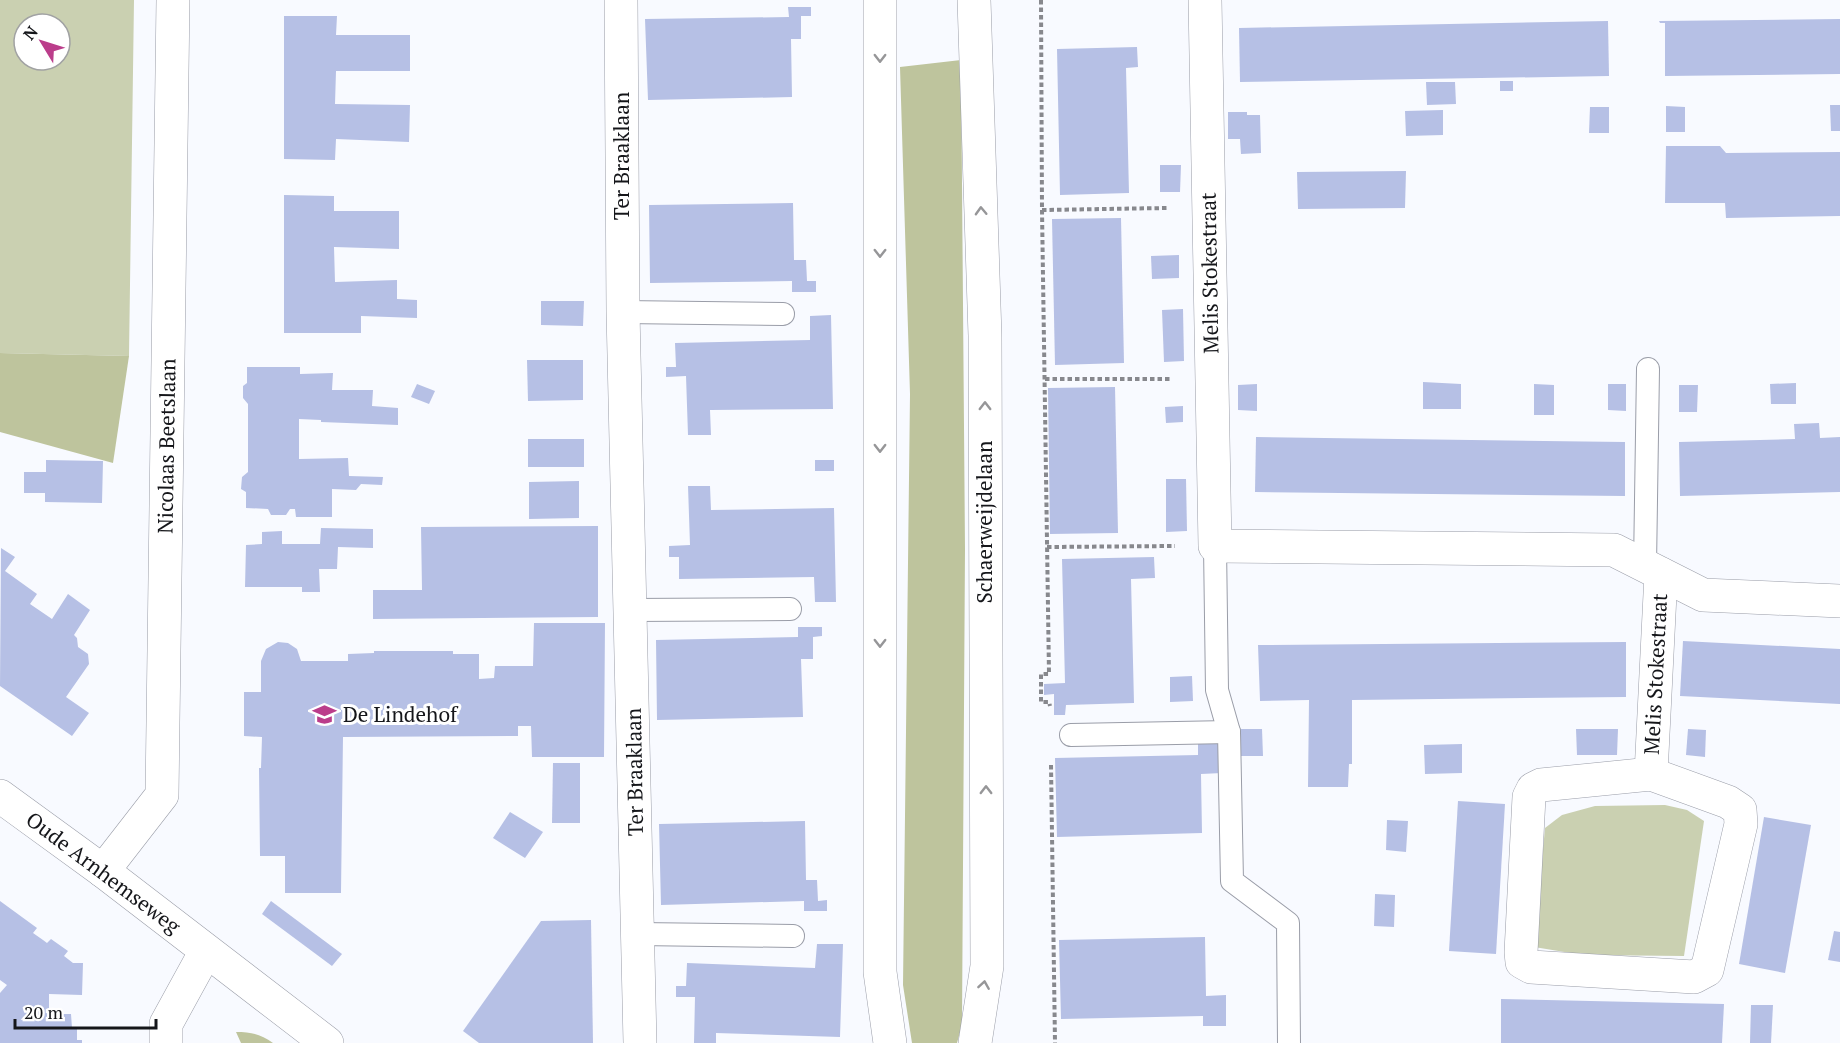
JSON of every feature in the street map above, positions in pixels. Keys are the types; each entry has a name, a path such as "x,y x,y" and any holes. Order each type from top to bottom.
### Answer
{"street":[{"name":"Nicolaas Beetslaan","path":"103,871 162,795 173,0"},
{"name":"Ter Braaklaan","path":"621,0 623,312 640,1043"},
{"path":"880,0 880,972 890,1043"},
{"name":"Schaerweijdelaan","path":"974,0 985,336 987,954 975,1043"},
{"name":"Melis Stokestraat","path":"1204,0 1215,546 1614,550 1703,595 1840,601"},
{"name":"Melis Stokestraat","path":"1651,774 1653,570"},
{"name":"Melis Stokestraat","path":"1651,774 1728,802 1740,810 1741,824 1707,970 1694,977 1531,967 1522,962 1529,797 1533,789 1541,785 1651,774"},
{"name":"Oude Arnhemseweg","path":"0,796 103,871 327,1043"},
{"path":"166,1043 166,1024 206,951"}],"lane":[{"path":"623,312 783,314"},
{"path":"1648,369 1653,570"},
{"name":"Melis Stokestraat","path":"1215,546 1217,690 1230,732 1232,880 1288,923 1289,1043"},
{"path":"631,610 790,609"},
{"path":"1071,735 1230,732"},
{"path":"638,934 793,936"}],"path":[{"path":"1041,0 1049,674 1041,675 1041,702 1049,702 1050,713"},
{"path":"1042,210 1208,207"},
{"path":"1045,379 1212,378"},
{"path":"1047,547 1215,546"},
{"path":"1050,759 1055,1043"}],"green space":[{"path":"0,0 134,0 129,356 0,353"},
{"path":"961,60 965,549 962,1025 957,1043 912,1043 903,985 910,394 900,67"},
{"path":"0,353 129,356 113,463 0,432"},
{"path":"1665,805 1687,810 1704,821 1684,956 1583,955 1534,947 1545,828 1562,815 1595,806"},
{"path":"236,1032 256,1034 273,1043 241,1043"}],"building":[{"path":"788,7 811,7 811,16 801,16 801,39 791,39 792,97 648,100 645,19 789,17"},
{"path":"284,16 337,16 336,35 410,35 410,71 336,71 335,104 410,105 409,142 336,139 335,160 284,159"},
{"path":"1840,19 1840,74 1665,76 1665,23 1659,21"},
{"path":"1608,21 1609,76 1240,82 1239,28"},
{"path":"1137,47 1138,67 1126,68 1129,193 1060,195 1057,49"},
{"path":"1500,81 1513,81 1513,91 1500,91"},
{"path":"1426,82 1455,82 1456,104 1427,105"},
{"path":"1830,105 1840,105 1840,131 1831,131"},
{"path":"1666,106 1685,107 1685,132 1666,132"},
{"path":"1590,107 1609,107 1609,133 1589,133"},
{"path":"1443,110 1443,135 1406,136 1405,111"},
{"path":"1228,112 1260,115 1261,153 1241,154 1240,139 1228,139"},
{"path":"1666,146 1720,146 1726,153 1840,152 1840,216 1726,218 1725,203 1665,203"},
{"path":"1160,165 1181,165 1180,192 1160,192"},
{"path":"1406,171 1405,208 1298,209 1297,172"},
{"path":"284,195 334,196 334,211 399,211 399,249 334,247 335,282 397,280 397,299 417,300 417,318 361,316 361,333 284,333"},
{"path":"793,203 794,260 806,260 807,281 816,281 816,292 792,292 792,281 650,283 649,205"},
{"path":"1121,218 1124,363 1055,365 1052,219"},
{"path":"1179,255 1179,278 1152,279 1151,256"},
{"path":"541,301 584,301 583,326 541,325"},
{"path":"1183,309 1184,361 1164,362 1162,310"},
{"path":"831,315 833,409 710,410 711,435 688,435 686,376 666,377 666,367 676,367 675,343 810,340 810,316"},
{"path":"527,360 583,360 583,400 528,401"},
{"path":"247,367 300,367 300,374 333,373 332,390 373,390 372,406 398,408 398,425 299,419 299,459 348,458 349,476 383,477 382,485 361,484 356,490 332,489 332,517 296,517 295,509 290,509 286,515 271,515 268,509 246,508 246,492 241,489 242,477 248,472 248,404 243,398 243,386 247,383"},
{"path":"1423,382 1461,384 1461,409 1423,409"},
{"path":"1796,383 1796,404 1771,404 1770,384"},
{"path":"417,384 435,391 429,404 411,397"},
{"path":"1257,384 1257,411 1238,410 1238,385"},
{"path":"1534,384 1554,385 1554,415 1534,415"},
{"path":"1608,384 1626,384 1626,411 1608,410"},
{"path":"1679,385 1698,385 1697,412 1679,412"},
{"path":"1115,387 1118,533 1050,534 1048,388"},
{"path":"1183,406 1183,422 1166,423 1165,407"},
{"path":"1819,423 1820,438 1840,437 1840,492 1680,496 1679,442 1795,439 1794,424"},
{"path":"1256,437 1625,442 1625,496 1255,492"},
{"path":"528,439 584,439 584,467 528,467"},
{"path":"46,460 103,461 102,503 45,502 45,493 24,493 24,472 46,472"},
{"path":"815,460 834,460 834,471 815,471"},
{"path":"1166,479 1186,479 1187,531 1166,532"},
{"path":"579,481 579,518 529,519 529,482"},
{"path":"688,486 710,486 711,510 834,508 836,602 815,602 814,577 679,579 679,557 669,557 669,546 690,545"},
{"path":"598,526 598,617 373,619 373,590 422,590 421,527"},
{"path":"321,528 373,529 373,548 338,547 337,569 319,569 320,592 302,592 302,587 245,587 246,545 262,544 262,532 282,531 282,544 320,544"},
{"path":"1,548 15,557 5,571 37,594 30,604 52,619 68,594 90,610 74,635 77,638 78,647 88,654 89,664 66,697 89,713 72,736 0,686"},
{"path":"1154,557 1155,578 1131,579 1134,703 1066,705 1065,715 1054,715 1054,694 1044,695 1044,684 1065,683 1062,559"},
{"path":"534,623 605,623 604,757 532,757 531,726 518,726 518,736 343,737 341,893 285,893 285,856 260,856 259,768 261,768 262,737 244,736 244,692 261,692 261,661 266,649 278,642 288,643 297,649 301,661 348,661 348,654 374,653 374,651 453,651 453,654 479,654 479,679 494,678 495,666 533,666"},
{"path":"798,627 822,627 822,636 813,637 813,659 801,659 803,717 657,720 656,640 798,637"},
{"path":"1683,641 1840,649 1840,704 1680,696"},
{"path":"1626,642 1626,697 1352,700 1352,764 1349,764 1348,787 1308,787 1309,700 1260,701 1258,645"},
{"path":"1192,676 1193,701 1170,702 1170,677"},
{"path":"1241,729 1262,729 1263,756 1241,756"},
{"path":"1576,729 1618,729 1617,755 1577,755"},
{"path":"1688,729 1706,730 1705,757 1686,755"},
{"path":"1198,743 1221,743 1222,773 1201,774 1202,833 1057,837 1055,758 1198,755"},
{"path":"1462,744 1462,773 1425,774 1424,745"},
{"path":"553,763 580,763 580,823 552,823"},
{"path":"1458,801 1505,804 1496,954 1449,951"},
{"path":"510,812 543,832 525,858 493,838"},
{"path":"1764,817 1811,825 1785,973 1739,964"},
{"path":"1387,820 1408,821 1406,852 1386,850"},
{"path":"805,821 806,880 817,880 818,901 827,900 827,911 804,911 804,901 661,905 659,824"},
{"path":"1375,894 1395,895 1394,927 1374,926"},
{"path":"0,901 37,928 33,933 47,943 51,939 68,951 64,956 73,963 83,963 82,995 49,994 49,1014 71,1014 72,1028 77,1028 77,1040 82,1040 82,1043 0,1043 0,993 7,985 0,980"},
{"path":"271,901 342,954 332,966 262,914"},
{"path":"591,920 593,1043 479,1043 463,1031 541,921"},
{"path":"1834,931 1840,932 1840,962 1828,960"},
{"path":"1205,937 1206,996 1226,995 1226,1026 1203,1026 1203,1016 1061,1019 1059,940"},
{"path":"817,944 843,944 840,1037 716,1033 716,1043 694,1043 695,997 676,997 676,986 686,986 687,963 815,968"},
{"path":"1501,999 1724,1004 1722,1043 1501,1043"},
{"path":"1751,1005 1773,1005 1771,1043 1750,1043"}],"place":[{"name":"De Lindehof","path":"325,715"}]}
